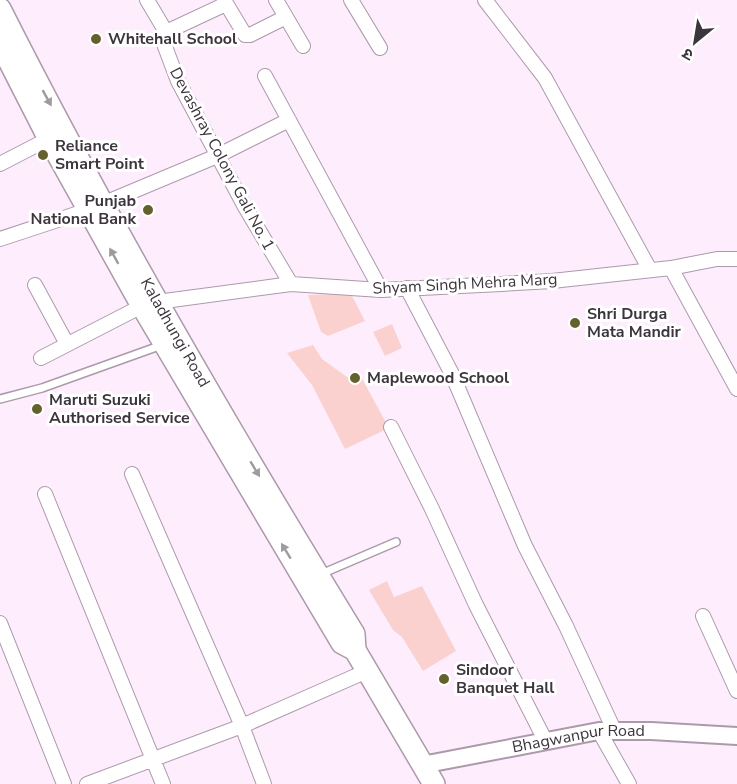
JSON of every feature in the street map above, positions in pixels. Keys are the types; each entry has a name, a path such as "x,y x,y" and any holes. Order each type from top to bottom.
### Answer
{"main road":[{"name":"Kaladhungi Road","path":"0,9 12,64"},
{"name":"Kaladhungi Road","path":"0,43 56,134 149,304 230,441 342,643 355,650"},
{"name":"Kaladhungi Road","path":"149,304 165,344 318,575 354,634 355,650 434,784"}],"street":[{"name":"Devashray Colony Gali No. 1","path":"147,0 166,32 164,44 178,81 217,156 291,284"},
{"path":"276,0 303,46"},
{"path":"351,0 380,48"},
{"path":"485,0 545,78 650,270"},
{"path":"166,32 225,2 245,35 250,35 286,17"},
{"path":"265,76 381,290"},
{"path":"0,239 96,207 217,156 289,120"},
{"path":"0,164 56,134"},
{"name":"Shyam Singh Mehra Marg","path":"41,358 149,304 291,284 381,290 552,281 671,268 717,259 737,259"},
{"path":"671,268 737,389"},
{"path":"35,285 68,344"},
{"path":"407,288 452,375 525,546 566,626 629,784"},
{"path":"391,427 476,605 546,742"},
{"path":"132,474 242,726 264,784"},
{"path":"45,494 163,784"},
{"path":"703,616 737,691"},
{"path":"0,623 64,784"},
{"path":"87,784 242,726 367,671"},
{"name":"Bhagwanpur Road","path":"422,765 606,730 737,736"}],"lane":[{"path":"0,399 42,388 165,344"},
{"path":"318,575 396,542"}],"shaded area":[{"path":"308,295 352,296 365,321 328,336 321,332"},
{"path":"392,324 402,348 385,356 373,332"},
{"path":"313,345 322,359 347,377 359,373 389,428 345,449 312,385 287,353"},
{"path":"387,581 394,597 422,586 456,651 423,671 402,637 393,630 369,590"}],"place":[{"name":"Whitehall School","path":"96,39"},
{"name":"Reliance Smart Point","path":"43,155"},
{"name":"Punjab National Bank","path":"148,210"},
{"name":"Shri Durga Mata Mandir","path":"575,323"},
{"name":"Maplewood School","path":"355,378"},
{"name":"Maruti Suzuki Authorised Service","path":"37,409"},
{"name":"Sindoor Banquet Hall","path":"444,679"}]}
